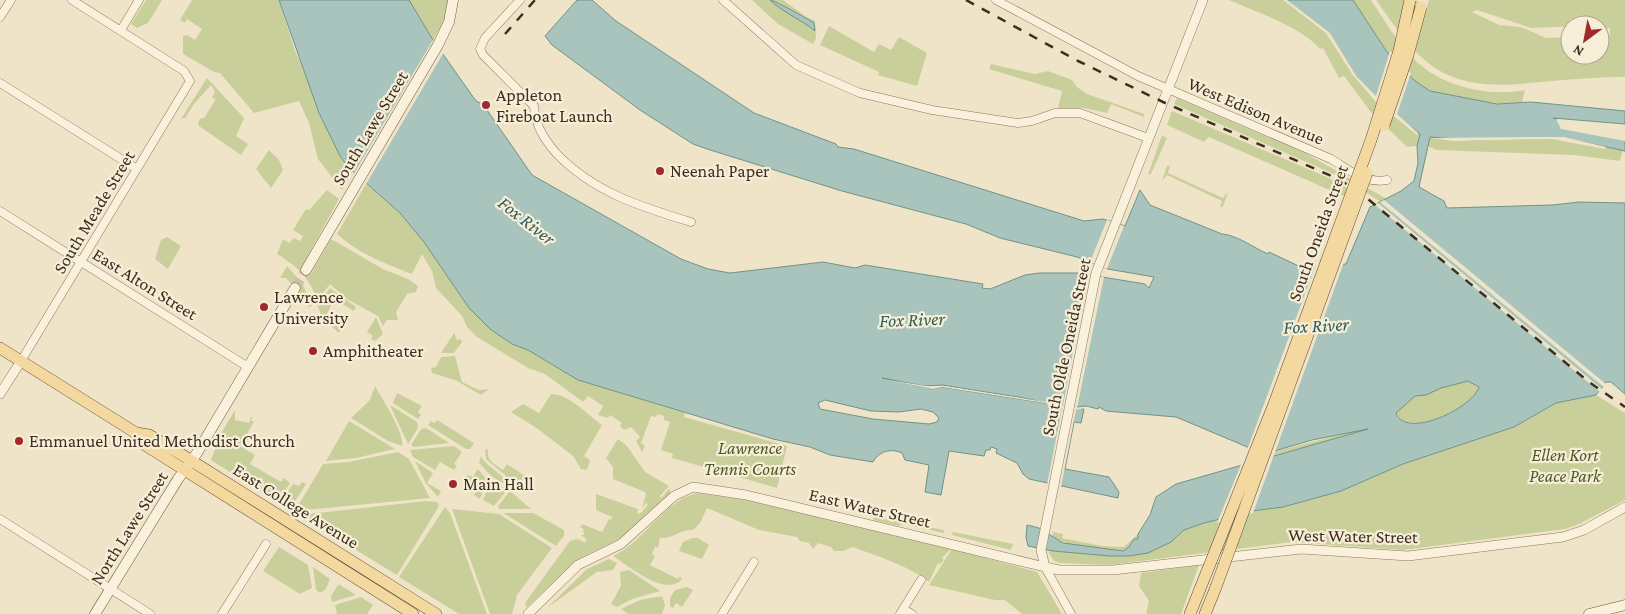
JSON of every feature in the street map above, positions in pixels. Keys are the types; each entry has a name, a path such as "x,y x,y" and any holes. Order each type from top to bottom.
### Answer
{"main road":[{"name":"South Lawe Street","path":"306,270 438,45 449,22 453,0"},
{"name":"South Oneida Street","path":"1190,614 1274,404 1371,140 1399,51 1410,0"},
{"name":"South Oneida Street","path":"1205,614 1382,130 1408,55 1422,4"},
{"path":"192,461 295,288"},
{"name":"East College Avenue","path":"0,348 136,434 145,445 413,614"},
{"name":"East College Avenue","path":"136,434 149,435 436,614"},
{"name":"North Lawe Street","path":"95,614 184,470 192,461"},
{"path":"1590,614 1625,605"}],"street":[{"path":"0,17 10,0"},
{"path":"72,0 121,30 139,0"},
{"path":"520,0 485,38 480,49 483,55 534,106 534,117 539,130 550,146 586,181 650,210 691,222"},
{"path":"723,0 796,65 860,93 932,110 1018,122 1032,121 1055,113 1080,113 1148,138"},
{"name":"West Edison Avenue","path":"996,0 1105,61 1331,159 1350,172 1376,182 1387,180"},
{"name":"South Olde Oneida Street","path":"1045,567 1041,550 1098,265 1203,0"},
{"name":"South Meade Street","path":"21,361 189,85 190,78 184,71 121,30"},
{"path":"0,83 137,169"},
{"name":"East Alton Street","path":"0,211 248,366"},
{"path":"0,394 21,361"},
{"name":"East Water Street","path":"528,614 578,565 621,544 674,496 687,488 704,487 746,495 1045,567"},
{"name":"West Water Street","path":"1045,567 1059,570 1113,570 1301,550 1408,556 1562,537 1584,530 1625,507"},
{"path":"0,519 150,614"},
{"path":"222,614 266,544"},
{"path":"722,614 754,562"},
{"path":"1045,567 1071,614"},
{"path":"912,614 901,611 922,580"}],"green space":[{"path":"146,0 162,0 148,23 137,28 131,24"},
{"path":"192,0 279,0 295,51 353,171 342,190 318,159 309,123 299,101 254,113 220,73 214,72 183,54 183,36 187,35 195,40 202,29 187,19 185,23 180,20"},
{"path":"409,0 448,0 444,21 433,40"},
{"path":"752,0 783,0 815,21 816,38 813,44 778,24"},
{"path":"1229,0 1285,0 1321,26 1420,134 1417,146 1407,147 1370,111 1344,76 1339,78 1323,48 1320,49 1312,41 1290,27"},
{"path":"1353,0 1371,0 1404,48 1428,71 1454,84 1482,91 1511,92 1525,90 1522,102 1500,103 1458,99 1424,88 1403,71 1394,60"},
{"path":"1376,0 1416,0 1427,7 1429,0 1625,0 1625,77 1503,85 1471,82 1441,72 1427,62 1406,41"},
{"path":"829,26 874,52 879,44 891,50 899,37 927,53 917,86 878,75 879,72 820,45"},
{"path":"991,64 1035,74 1048,71 1072,80 1077,87 1087,94 1144,114 1144,117 1111,104 1107,113 1084,108 1058,108 1062,91 989,69"},
{"path":"207,78 244,118 236,136 248,144 241,155 199,126 198,123 201,118 204,118 216,99 212,98 215,92 211,85 194,104 185,118 181,119"},
{"path":"1177,98 1303,152 1387,199 1381,202 1345,179 1174,104"},
{"path":"1172,111 1329,178 1354,192 1348,197 1340,195 1332,198 1334,192 1209,137 1204,142 1167,125"},
{"path":"1162,135 1167,138 1151,174 1148,175"},
{"path":"1430,137 1564,138 1623,150 1620,161 1574,155 1436,150 1428,146"},
{"path":"269,150 279,160 283,170 271,188 256,169"},
{"path":"1167,166 1170,166 1168,173 1223,198 1228,192 1223,207 1220,207 1222,201 1167,175 1162,181"},
{"name":"Lawrence Tennis Courts","path":"366,184 400,213 424,242 469,308 490,329 512,344 528,350 578,380 685,413 684,417 787,446 777,488 672,458 673,454 661,450 670,422 664,420 664,416 658,414 656,417 651,416 641,443 645,446 642,452 636,441 640,437 631,427 624,430 620,426 622,423 610,415 608,418 598,415 603,406 588,396 583,402 545,374 528,368 477,337 467,327 462,316 436,288 432,271 422,254 412,274 372,257 345,241 337,234"},
{"path":"327,190 339,199 302,266 311,274 331,239 383,269 408,279 418,286 416,292 407,294 396,312 398,320 387,320 383,326 378,316 347,299 330,284 319,298 316,299 314,291 306,278 277,254 283,239 289,243 294,238 300,241 303,236 293,230 306,209 309,210"},
{"path":"167,237 181,246 168,269 155,259 161,240"},
{"path":"287,266 302,283 312,306 308,307 308,302 286,278 280,278"},
{"path":"330,288 356,307 354,311 334,299 325,318 341,329 339,333 322,318 316,301 321,300"},
{"path":"376,317 383,334 375,341 371,339 373,336 367,332"},
{"path":"454,333 457,340 461,339 462,342 454,353 441,353"},
{"path":"455,356 462,382 479,390 489,389 481,395 457,381 432,373 431,368 436,367 441,357"},
{"path":"1468,381 1479,387 1476,395 1468,403 1446,415 1410,423 1401,419 1396,412 1415,396 1426,395 1441,388"},
{"path":"375,386 397,425 402,446 388,441 351,418 370,400"},
{"path":"397,393 422,406 418,412 421,415 418,419 393,403"},
{"path":"551,394 571,401 602,425 584,456 590,460 587,470 581,469 573,456 538,429 511,412 523,404 539,413"},
{"name":"Ellen Kort Peace Park","path":"1596,395 1625,413 1625,500 1579,524 1565,529 1403,550 1292,542 1109,565 1060,563 1054,561 1049,553 1049,551 1129,556 1175,539 1184,530 1204,523 1252,511 1283,507 1341,491 1403,464 1514,427 1556,403"},
{"path":"390,405 417,422 418,428 408,444"},
{"path":"235,410 235,420 249,423 251,417 253,417 251,420 254,422 240,446 255,455 250,464 281,482 284,478 290,483 278,502 211,460 220,435"},
{"path":"437,420 474,443 470,449 466,449 428,425 431,421 434,423"},
{"path":"349,421 395,449 356,458 326,461"},
{"path":"426,428 449,443 414,447 411,445 421,429"},
{"path":"1369,429 1367,431 1274,455 1264,454"},
{"path":"618,439 627,446 645,472 669,486 660,496 661,498 670,488 670,493 621,538 580,558 527,607 525,605 527,600 570,541 578,539 585,543 586,539 581,535 584,535 583,528 580,528 582,524 602,532 609,519 611,520 612,517 596,510 596,494 638,509 637,514 642,512 648,504 646,503 642,508 645,492 613,479 613,467 606,458"},
{"path":"454,446 462,452 454,464 457,466 454,470 440,462 435,470 413,457 410,450"},
{"path":"488,449 489,459 494,464 503,470 507,464 528,478 526,481 512,485 505,475 486,459 485,450"},
{"path":"398,452 409,459 430,498 295,511 323,464 349,462"},
{"path":"481,456 509,485 500,482 488,473 479,462"},
{"path":"415,461 433,473 427,483 441,491 438,497 425,482"},
{"path":"478,469 487,480 480,499 474,495 479,486 465,477 468,475 473,477"},
{"path":"491,480 507,490 494,506 483,500"},
{"path":"302,482 306,484 290,509 280,503 293,484 299,486"},
{"path":"510,491 531,509 499,509 498,506"},
{"path":"697,493 747,500 951,549 942,558 944,560 940,564 938,563 929,582 902,566 853,547 843,551 834,551 831,547 818,543 813,549 809,543 800,541 797,537 759,530 707,508 700,523 693,530 660,538 658,548 655,547 652,554 655,556 650,565 678,579 680,576 682,579 675,584 657,583 613,556 624,550 674,504 685,497"},
{"path":"426,501 437,502 439,506 397,575 299,515"},
{"path":"445,507 450,513 487,614 459,614 399,577"},
{"path":"452,509 499,514 552,548 517,595 512,614 490,614"},
{"path":"503,513 533,513 564,530 564,536 556,546"},
{"path":"874,517 944,530 944,533 903,524 899,526 873,520"},
{"path":"953,532 1013,544 1011,550 952,535"},
{"path":"1053,532 1063,534 1062,538 1102,546 1124,547 1138,534 1138,539 1134,539 1129,547 1122,551 1071,545 1052,537"},
{"path":"692,538 698,538 709,545 702,559 679,551 683,542"},
{"path":"279,547 308,565 312,588 300,594 263,571"},
{"path":"952,549 1037,572 1062,614 1022,614 1005,600 995,600 929,585"},
{"path":"609,559 617,563 613,570 597,572 547,608 587,569"},
{"path":"1199,565 1181,614 1146,614 1149,601 1139,586 1141,573"},
{"path":"313,567 330,579 326,589 320,593 316,590"},
{"path":"629,570 660,591 632,599 617,607 611,604 621,586 620,572"},
{"path":"338,585 356,595 332,602 331,596"},
{"path":"687,587 693,590 682,607 676,603 673,608 670,606 670,598 675,590"},
{"path":"662,596 665,605 662,614 628,614 621,609 640,600"},
{"path":"361,597 373,605 367,614 337,614 335,605"}],"water":[{"name":"Fox River","path":"279,0 409,0 433,40 476,101 488,107 487,110 532,175 681,259 708,269 730,273 823,262 855,268 865,265 983,284 982,288 990,289 1025,275 1039,273 1078,273 1145,284 1149,288 1154,277 1108,269 1077,257 1000,238 966,224 842,191 693,144 640,110 552,45 545,36 577,0 592,0 616,21 754,113 836,144 838,147 854,149 1084,221 1103,219 1125,226 1140,190 1150,205 1234,237 1268,254 1269,252 1303,268 1346,264 1370,207 1401,191 1414,181 1418,163 1417,146 1420,134 1373,97 1357,78 1330,34 1285,0 1353,0 1387,52 1415,81 1430,91 1497,104 1531,102 1625,111 1625,124 1553,118 1558,120 1561,128 1625,140 1625,151 1564,138 1471,140 1430,137 1419,187 1444,201 1447,208 1553,205 1579,202 1625,203 1625,394 1611,382 1606,382 1596,395 1556,403 1514,427 1403,464 1341,491 1283,507 1252,511 1204,523 1184,530 1171,542 1148,553 1110,556 1053,551 1028,546 1026,537 1027,525 1039,528 1063,543 1123,551 1129,547 1134,539 1138,539 1138,534 1150,515 1156,497 1176,484 1368,429 1312,440 1264,454 1176,417 1106,411 1099,407 1098,409 1086,406 1067,408 1055,405 1071,410 1084,409 1081,423 1074,422 1065,469 1109,477 1119,492 1118,498 1029,479 1023,474 1017,463 996,453 997,449 991,447 990,450 986,450 984,456 949,451 941,495 925,492 929,465 905,460 902,453 890,451 882,453 873,462 830,455 810,447 773,439 578,380 528,350 512,344 490,329 469,308 424,242 400,213 349,168 340,156 319,113","holes":["882,378 924,386 942,385 1047,403 942,387 933,389","1468,381 1479,387 1465,404 1453,412 1425,422 1412,423 1402,420 1396,413 1415,396 1426,395 1441,388","825,400 871,411 899,412 921,409 933,412 939,418 937,422 929,424 873,419 820,409 818,403"]},
{"path":"770,0 814,23 815,31 780,8"}],"pier":[{"path":"1283,0 1287,0 1330,33 1357,77 1376,96 1390,51 1411,73 1397,114 1418,133 1417,135 1375,101 1352,74 1326,33"},
{"path":"433,40 444,52 365,186 353,175"},
{"path":"1556,119 1561,120 1561,124 1567,127 1625,138 1625,141 1561,129"},
{"path":"1564,137 1606,147 1605,149 1552,139 1453,141 1433,138"},
{"path":"1384,200 1607,385 1605,388 1380,202"},
{"path":"1378,203 1603,390 1601,393 1374,204"},
{"path":"1107,220 1124,226 1107,269 1090,262"},
{"path":"1344,262 1253,513 1217,523 1242,462 1262,456 1247,450 1316,264"},
{"path":"1087,274 1104,277 1077,408 1084,409 1076,410 1061,487 1047,485 1062,408 1051,404 942,387 933,389 882,379 932,387 943,386 1052,403 1063,406"}],"tunnel":[{"path":"295,288 306,270"}],"railway":[{"path":"505,34 535,0"},
{"path":"966,0 1078,61 1163,102 1336,178 1357,190 1589,382 1625,407"}],"place":[{"name":"Appleton Fireboat Launch","path":"486,105"},
{"name":"Neenah Paper","path":"660,171"},
{"name":"Lawrence University","path":"264,307"},
{"name":"Amphitheater","path":"313,351"},
{"name":"Emmanuel United Methodist Church","path":"19,441"},
{"name":"Main Hall","path":"453,484"}]}
